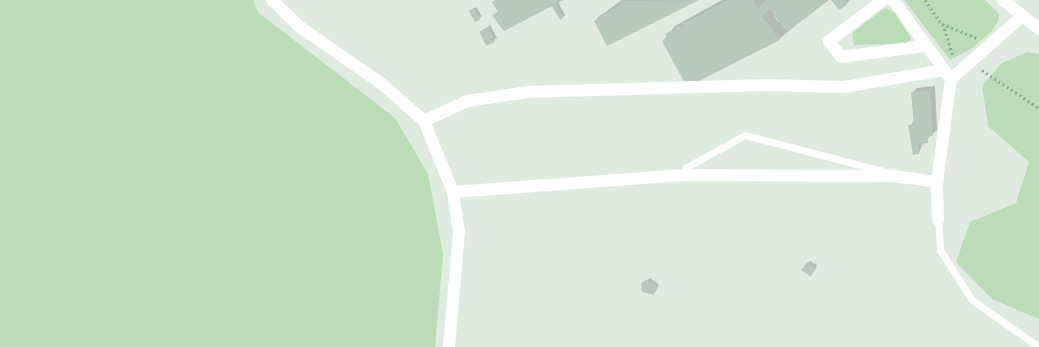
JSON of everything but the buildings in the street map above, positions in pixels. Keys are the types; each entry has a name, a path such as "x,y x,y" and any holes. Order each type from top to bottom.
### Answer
{"street":[{"path":"272,0 300,27 382,84 424,121 453,192 459,232 449,347"},
{"path":"883,0 829,41 841,57 926,46"},
{"path":"893,0 926,46 951,74 937,182 938,220"},
{"path":"1003,0 1021,17 1039,29"},
{"path":"424,121 467,101 527,92 766,85 844,87 951,74 970,62 1021,17"},
{"path":"453,192 684,175 906,178 937,182"}],"lane":[{"path":"684,175 685,168 745,135 906,178"},
{"path":"938,220 940,250 972,300 1039,347"}],"path":[{"path":"925,0 942,24 951,74"},
{"path":"942,24 992,42"},
{"path":"970,62 1039,108"}],"green space":[{"path":"0,0 253,0 259,13 395,118 428,174 443,254 435,347 0,347"},
{"path":"904,0 985,0 999,14 999,19 992,31 972,48 950,60"},
{"path":"885,8 895,13 911,39 906,43 854,45 852,33"},
{"path":"1027,52 1039,54 1039,319 992,299 956,262 970,222 1016,203 1029,162 988,126 982,86 1002,63"}]}
